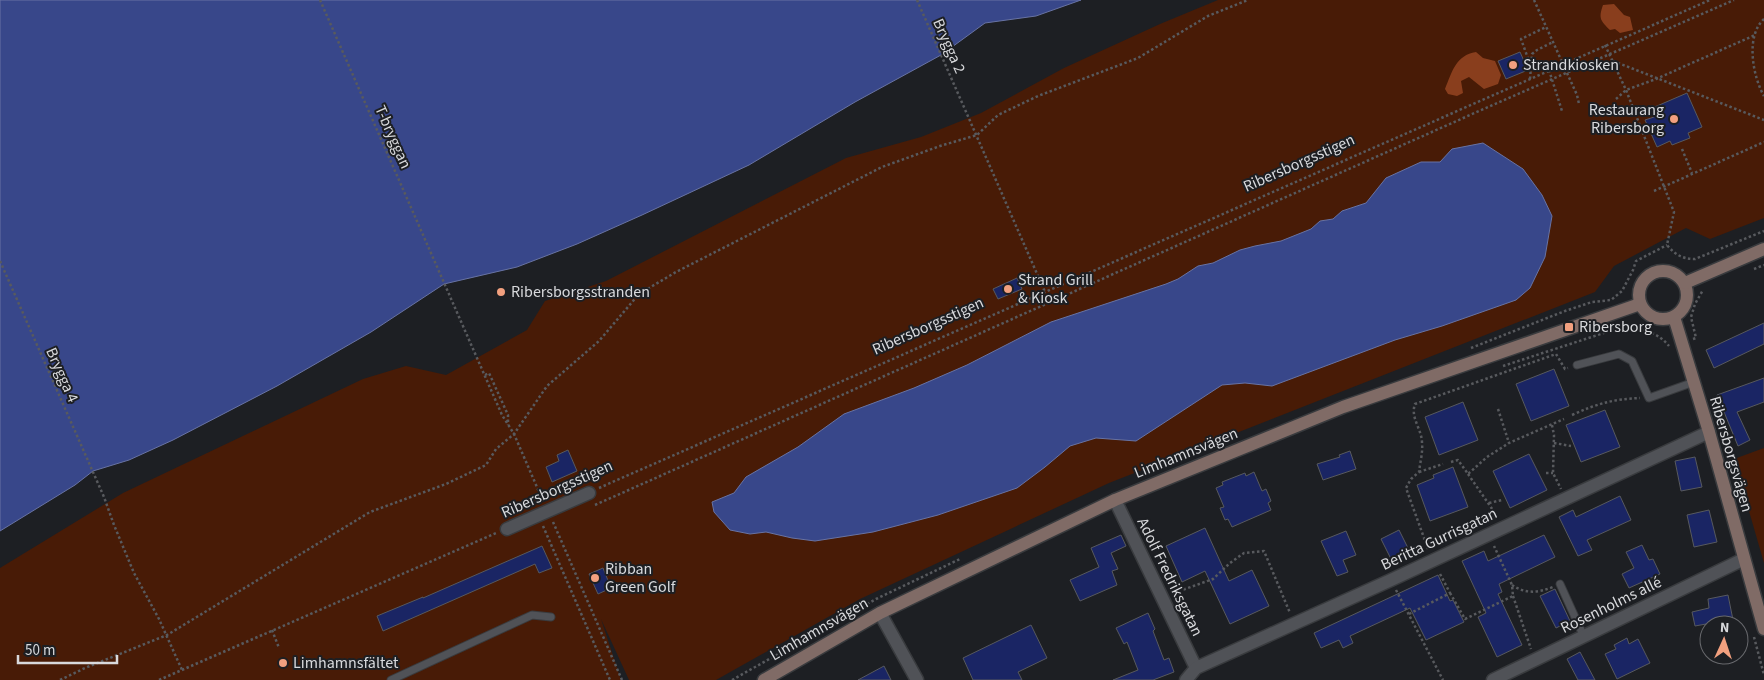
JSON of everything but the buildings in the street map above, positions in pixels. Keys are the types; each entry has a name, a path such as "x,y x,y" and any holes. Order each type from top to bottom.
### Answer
{"main road":[{"path":"1685,283 1764,249"},
{"path":"1655,272 1671,272 1685,283 1688,296 1686,303 1682,310 1674,317 1659,319 1650,315 1640,304 1639,295 1642,283 1655,272"},
{"name":"Limhamnsvägen","path":"764,680 880,613 1114,500 1343,407 1640,304"},
{"name":"Ribersborgsvägen","path":"1674,317 1710,432 1764,629"}],"street":[{"name":"Beritta Gurrisgatan","path":"1186,680 1196,668 1710,432"},
{"name":"Ribersborgsstigen","path":"507,528 589,493"},
{"name":"Adolf Fredriksgatan","path":"1114,500 1196,668"},
{"name":"Rosenholms allé","path":"1493,680 1744,559"},
{"path":"880,613 917,680"}],"lane":[{"path":"1578,365 1619,354 1632,361 1649,398 1694,382"},
{"path":"1560,584 1584,637"},
{"path":"391,680 532,615 551,617"}],"path":[{"name":"T-bryggan","path":"320,0 485,375"},
{"name":"Brygga 2","path":"917,0 1045,292"},
{"path":"60,680 167,635 370,512 446,484 486,464 496,449 514,434 547,386 599,341 639,294 676,272 882,167 977,135 998,115 1038,96 1138,58 1208,16 1248,0"},
{"path":"1534,0 1577,95 1579,104"},
{"name":"Ribersborgsstigen","path":"589,493 1710,0"},
{"path":"590,508 1552,79 1734,0"},
{"path":"1764,19 1761,21 1755,35 1753,64 1757,82 1764,96"},
{"path":"1530,64 1520,39 1546,28"},
{"path":"1616,99 1626,90 1656,79 1755,35"},
{"path":"1530,79 1532,54 1553,42"},
{"path":"1605,45 1626,90 1674,212 1667,245"},
{"path":"1613,61 1764,120"},
{"path":"1549,70 1562,111"},
{"path":"1654,190 1764,142"},
{"path":"1682,149 1692,173"},
{"path":"1667,245 1679,256 1695,259 1764,231"},
{"path":"1636,261 1667,245"},
{"name":"Brygga 4","path":"0,261 104,497 134,573 167,635 182,670"},
{"path":"1748,270 1764,265"},
{"path":"1696,338 1691,317 1695,304 1705,288"},
{"path":"1503,366 1613,330 1625,328 1641,329 1653,333 1668,344"},
{"path":"1419,472 1422,444 1421,433 1413,415 1415,404 1556,354 1565,369 1578,365"},
{"path":"508,426 508,415 489,373 485,375 503,418 508,426 514,434 543,513 610,680"},
{"path":"1572,415 1595,405 1624,399 1649,398"},
{"path":"1498,409 1509,443"},
{"path":"1468,474 1487,457 1509,443 1564,419"},
{"path":"1552,425 1554,444 1553,473 1565,499"},
{"path":"1554,444 1571,446"},
{"path":"1451,462 1458,460 1504,527"},
{"path":"1443,464 1419,472 1411,479 1406,488 1432,560 1465,619 1513,596"},
{"path":"1546,473 1553,473"},
{"path":"1489,503 1502,500"},
{"path":"543,513 554,524 622,680"},
{"path":"549,526 554,524"},
{"name":"Ribersborgsstigen","path":"159,680 507,528"},
{"path":"1487,535 1512,585 1513,596 1535,660"},
{"path":"1162,598 1213,579 1244,553 1264,551 1294,624"},
{"path":"1391,580 1443,680"},
{"path":"1512,585 1521,591 1541,592 1560,584"},
{"path":"1409,614 1450,593"},
{"path":"272,630 280,648"}],"shaded area":[{"path":"1218,0 1764,0 1764,218 1710,239 1686,228 1614,266 1595,292 1109,483 860,599 716,680 629,680 601,619 621,680 0,680 0,568 123,493 363,379 406,366 446,375 527,330 545,301 606,281 846,158 921,137 981,113 1064,68"},
{"path":"1614,4 1624,15 1630,17 1633,30 1620,33 1615,29 1610,30 1603,22 1601,14 1603,5"},
{"path":"1476,52 1483,58 1495,61 1501,75 1498,84 1484,89 1469,77 1461,81 1463,93 1457,96 1448,94 1445,89 1456,65 1464,57"},
{"path":"1764,448 1764,563 1734,459"}],"water":[{"path":"0,0 1081,0 1036,16 985,23 941,55 855,102 749,165 577,244 517,267 444,284 371,332 277,386 173,440 129,460 93,471 75,485 0,531"},
{"path":"1483,143 1523,169 1542,195 1552,216 1545,257 1530,288 1516,300 1395,340 1272,386 1245,383 1222,385 1136,441 1096,438 1070,446 1017,488 938,515 873,532 815,541 766,532 750,534 730,530 714,512 712,502 734,493 746,477 798,447 844,414 914,388 967,365 1051,322 1166,284 1178,279 1198,266 1213,263 1240,250 1281,241 1311,229 1320,221 1333,219 1342,211 1366,203 1386,178 1421,162 1440,162 1452,149"}],"place":[{"name":"Strandkiosken","path":"1513,65"},
{"name":"Restaurang Ribersborg","path":"1674,119"},
{"name":"Strand Grill & Kiosk","path":"1008,289"},
{"name":"Ribersborgsstranden","path":"501,292"},
{"name":"Ribersborg","path":"1569,327"},
{"name":"Ribban Green Golf","path":"595,578"},
{"name":"Limhamnsfältet","path":"283,663"}]}
